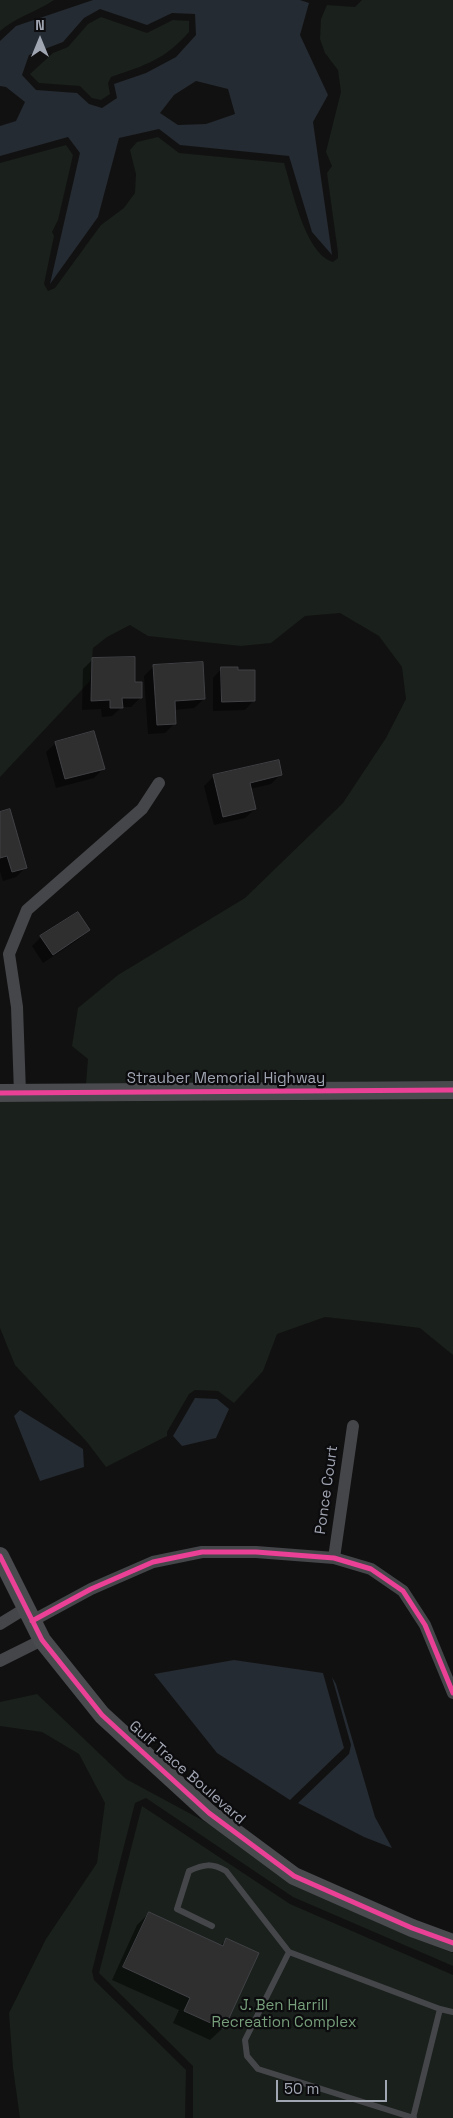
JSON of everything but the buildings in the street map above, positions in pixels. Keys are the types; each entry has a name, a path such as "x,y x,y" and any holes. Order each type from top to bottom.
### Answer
{"street":[{"path":"20,1093 17,1007 9,954 27,910 142,809 159,783"},
{"name":"Strauber Memorial Highway","path":"0,1093 453,1090"},
{"name":"Ponce Court","path":"334,1558 353,1426"},
{"path":"0,1624 29,1615 152,1562 202,1552 256,1552 334,1558 370,1569 403,1591 426,1625 453,1693"},
{"name":"Gulf Trace Boulevard","path":"0,1556 42,1640 102,1715 209,1813 294,1876 412,1928 453,1943"},
{"path":"0,1661 42,1640"}],"lane":[{"path":"212,1926 177,1909 189,1871 202,1864 214,1864 226,1871 289,1952 440,2009 453,2012"},
{"path":"289,1952 245,2040 247,2056 258,2069 414,2118 440,2009"}],"green space":[{"path":"0,0 54,0 0,31"},
{"path":"362,0 453,0 453,1081 86,1084 88,1059 72,1046 78,1008 118,975 245,898 343,803 386,738 406,699 402,667 379,636 340,613 305,616 271,643 241,646 148,636 130,625 107,637 93,648 90,681 0,777 0,163 66,145 73,155 58,220 52,232 54,236 44,284 48,291 55,288 101,225 124,208 135,193 136,174 130,150 137,142 158,137 179,153 284,163 307,234 323,256 333,262 338,258 338,253 327,173 332,166 326,152 341,92 338,70 325,53 320,39 321,19 327,5 355,7"},
{"path":"101,17 147,33 173,20 189,21 189,32 171,49 154,61 111,77 108,83 110,94 101,100 92,98 80,86 39,83 30,74 53,53 68,47 88,24"},
{"path":"453,1099 453,1355 420,1328 325,1317 277,1334 263,1371 234,1403 218,1391 195,1390 189,1394 167,1432 167,1436 106,1467 87,1442 15,1365 0,1328 0,1102"},
{"path":"37,1694 126,1779 213,1826 290,1883 409,1936 453,1953 453,1966 293,1897 146,1798 135,1803 92,1971 94,1980 186,2070 185,2118 20,2118 13,2068 9,2013 46,1939 97,1863 105,1803 79,1754 42,1732 0,1726 0,1702"},
{"name":"J. Ben Harrill Recreation Complex","path":"142,1806 290,1904 453,1975 453,2118 193,2118 193,2066 99,1973"}],"shaded area":[{"path":"93,0 300,0 309,3 300,35 328,95 313,122 332,255 312,232 289,156 180,145 159,129 119,138 98,217 50,284 80,153 68,137 0,156 0,126 16,121 25,102 6,87 0,86 0,41 16,26","holes":["100,9 147,25 172,13 195,14 196,35 176,57 146,73 114,84 117,98 102,108 89,104 77,93 36,90 22,75 29,55 63,42 84,18","196,81 228,89 235,114 206,124 178,125 160,113 174,95"]},
{"path":"195,1398 217,1399 229,1409 216,1438 182,1446 173,1436"},
{"path":"20,1410 83,1449 84,1467 40,1481 14,1416"},
{"path":"234,1660 323,1673 344,1748 290,1800 217,1753 154,1674"},
{"path":"332,1677 336,1684 375,1817 392,1848 364,1837 298,1803 349,1754 351,1745"}],"cycle path":[{"path":"0,1093 453,1090"},
{"path":"32,1621 91,1589 153,1562 202,1552 256,1552 334,1558 371,1569 403,1591 425,1625 453,1693"},
{"path":"0,1556 42,1640 102,1715 209,1813 294,1876 412,1928 453,1943"}]}
